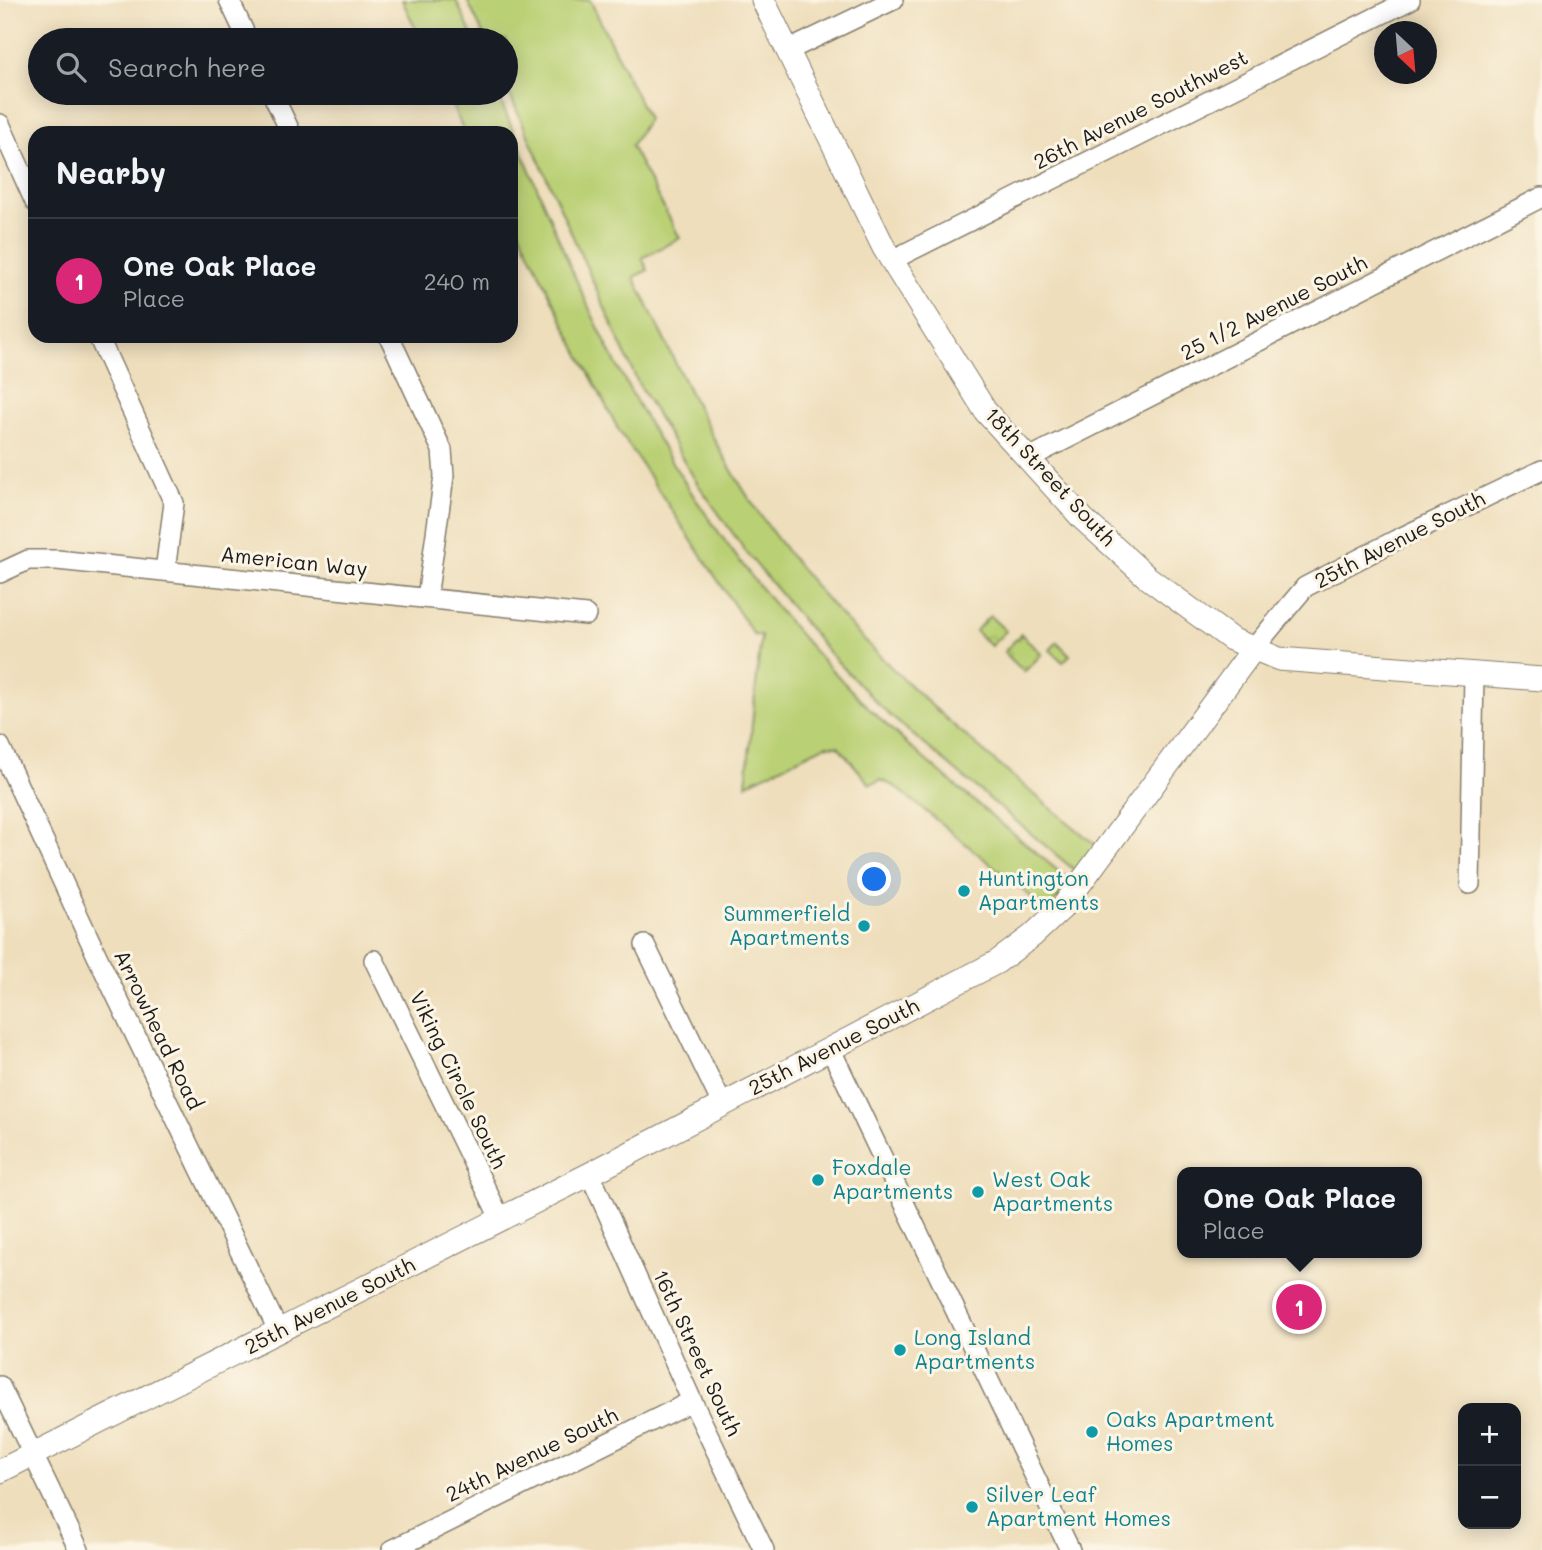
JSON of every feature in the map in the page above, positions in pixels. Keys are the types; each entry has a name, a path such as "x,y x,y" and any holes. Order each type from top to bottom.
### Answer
{"street":[{"path":"229,0 242,28"},
{"name":"18th Street South","path":"763,0 892,260 986,412 1083,520 1147,577 1231,639 1279,659 1542,679"},
{"path":"787,51 893,0"},
{"name":"26th Avenue Southwest","path":"892,260 1410,0"},
{"path":"278,105 288,126"},
{"path":"0,124 28,186"},
{"name":"25 1/2 Avenue South","path":"1027,459 1542,197"},
{"path":"101,343 174,503 164,571"},
{"path":"392,343 442,450 444,476 427,598"},
{"name":"25th Avenue South","path":"0,1471 35,1456 501,1220 997,962 1032,936 1062,908 1254,648 1305,587 1395,540 1542,470"},
{"name":"American Way","path":"0,573 28,560 57,560 586,615"},
{"path":"1470,884 1475,675"},
{"name":"Arrowhead Road","path":"0,746 97,958 279,1332"},
{"path":"645,945 722,1104"},
{"name":"Viking Circle South","path":"374,960 501,1220"},
{"path":"831,1050 1070,1550"},
{"name":"16th Street South","path":"590,1174 692,1401 764,1550"},
{"path":"0,1386 79,1550"},
{"name":"24th Avenue South","path":"392,1550 692,1401"}],"green space":[{"path":"402,0 456,0 469,28 415,28"},
{"path":"467,0 590,0 648,119 631,146 680,238 642,258 648,270 634,277 692,397 740,485 793,560 873,649 960,731 1097,846 1078,873 887,713 830,654 749,556 697,483 638,383 514,105 518,105 518,28 480,28"},
{"path":"452,105 502,105 511,126 462,126"},
{"path":"518,142 612,356 654,432 703,510 787,620 849,688 930,764 1072,883 1047,910 896,787 881,780 870,784 838,746 826,745 746,784 761,636 754,635 618,429 518,228"},
{"path":"990,616 1006,631 991,646 975,631"},
{"path":"1021,634 1042,654 1024,672 1004,652"},
{"path":"1057,642 1070,655 1063,662 1050,650"}],"place":[{"name":"Huntington Apartments","path":"964,891"},
{"name":"Summerfield Apartments","path":"864,926"},
{"name":"Foxdale Apartments","path":"818,1180"},
{"name":"West Oak Apartments","path":"978,1192"},
{"name":"One Oak Place","path":"1299,1307"},
{"name":"Long Island Apartments","path":"900,1350"},
{"name":"Oaks Apartment Homes","path":"1092,1432"},
{"name":"Silver Leaf Apartment Homes","path":"972,1507"}]}
